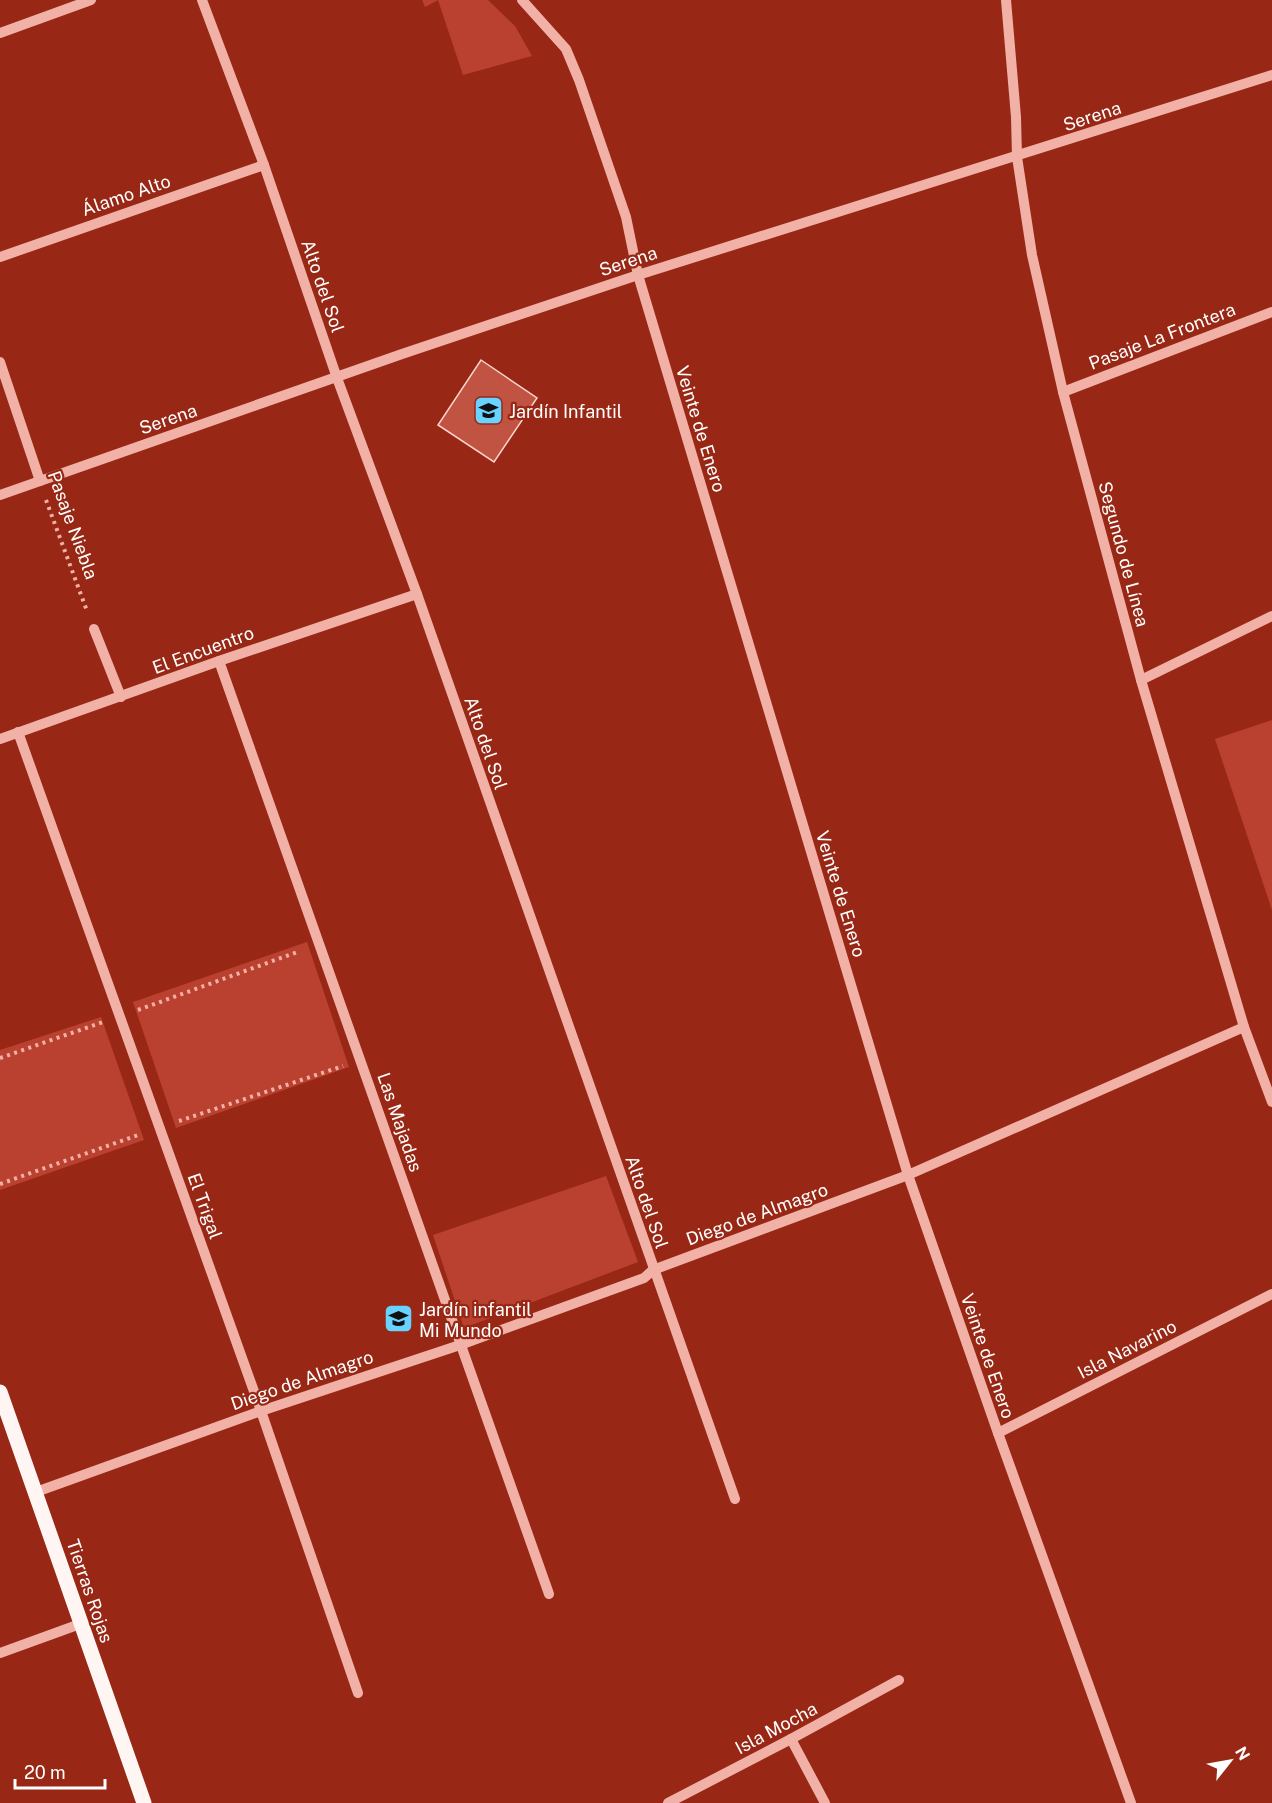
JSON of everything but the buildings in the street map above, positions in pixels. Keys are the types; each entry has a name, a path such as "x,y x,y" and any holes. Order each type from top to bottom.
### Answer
{"main road":[{"name":"Tierras Rojas","path":"0,1392 144,1803"}],"street":[{"path":"0,33 91,0"},
{"name":"Alto del Sol","path":"202,0 264,165 337,378 417,594 735,1499"},
{"name":"Veinte de Enero","path":"522,0 566,49 579,80 626,217 638,275 908,1175 1131,1803"},
{"name":"Segundo de Línea","path":"1006,0 1017,157 1032,255 1063,392 1141,680 1244,1027 1272,1102"},
{"name":"Serena","path":"0,495 402,354 638,275 1272,75"},
{"name":"Álamo Alto","path":"0,257 264,165"},
{"name":"Pasaje La Frontera","path":"1063,392 1272,312"},
{"name":"Pasaje Niebla","path":"0,362 39,481"},
{"name":"El Encuentro","path":"0,739 417,594"},
{"path":"1141,680 1272,616"},
{"path":"94,628 121,697"},
{"name":"Las Majadas","path":"219,661 549,1594"},
{"name":"El Trigal","path":"18,732 261,1411 358,1693"},
{"name":"Diego de Almagro","path":"36,1492 261,1411 460,1345 644,1278 653,1270 908,1175 1244,1027"},
{"name":"Isla Navarino","path":"998,1433 1272,1294"},
{"path":"0,1653 80,1624"},
{"name":"Isla Mocha","path":"668,1803 899,1680"},
{"path":"791,1739 825,1803"}],"path":[{"name":"Pasaje Niebla","path":"39,481 94,628"},
{"path":"0,1058 318,945"}],"shaded area":[{"path":"422,0 438,0 425,7"},
{"path":"438,0 488,0 515,26 532,56 463,75"},
{"path":"1272,720 1272,910 1215,739"},
{"path":"307,942 349,1067 176,1128 133,1002"},
{"path":"101,1017 144,1140 0,1190 0,1050"},
{"path":"606,1176 638,1262 464,1328 433,1235"}],"place":[{"name":"Jardín Infantil","path":"488,411"},
{"name":"Jardín infantil Mi Mundo","path":"398,1319"}]}
